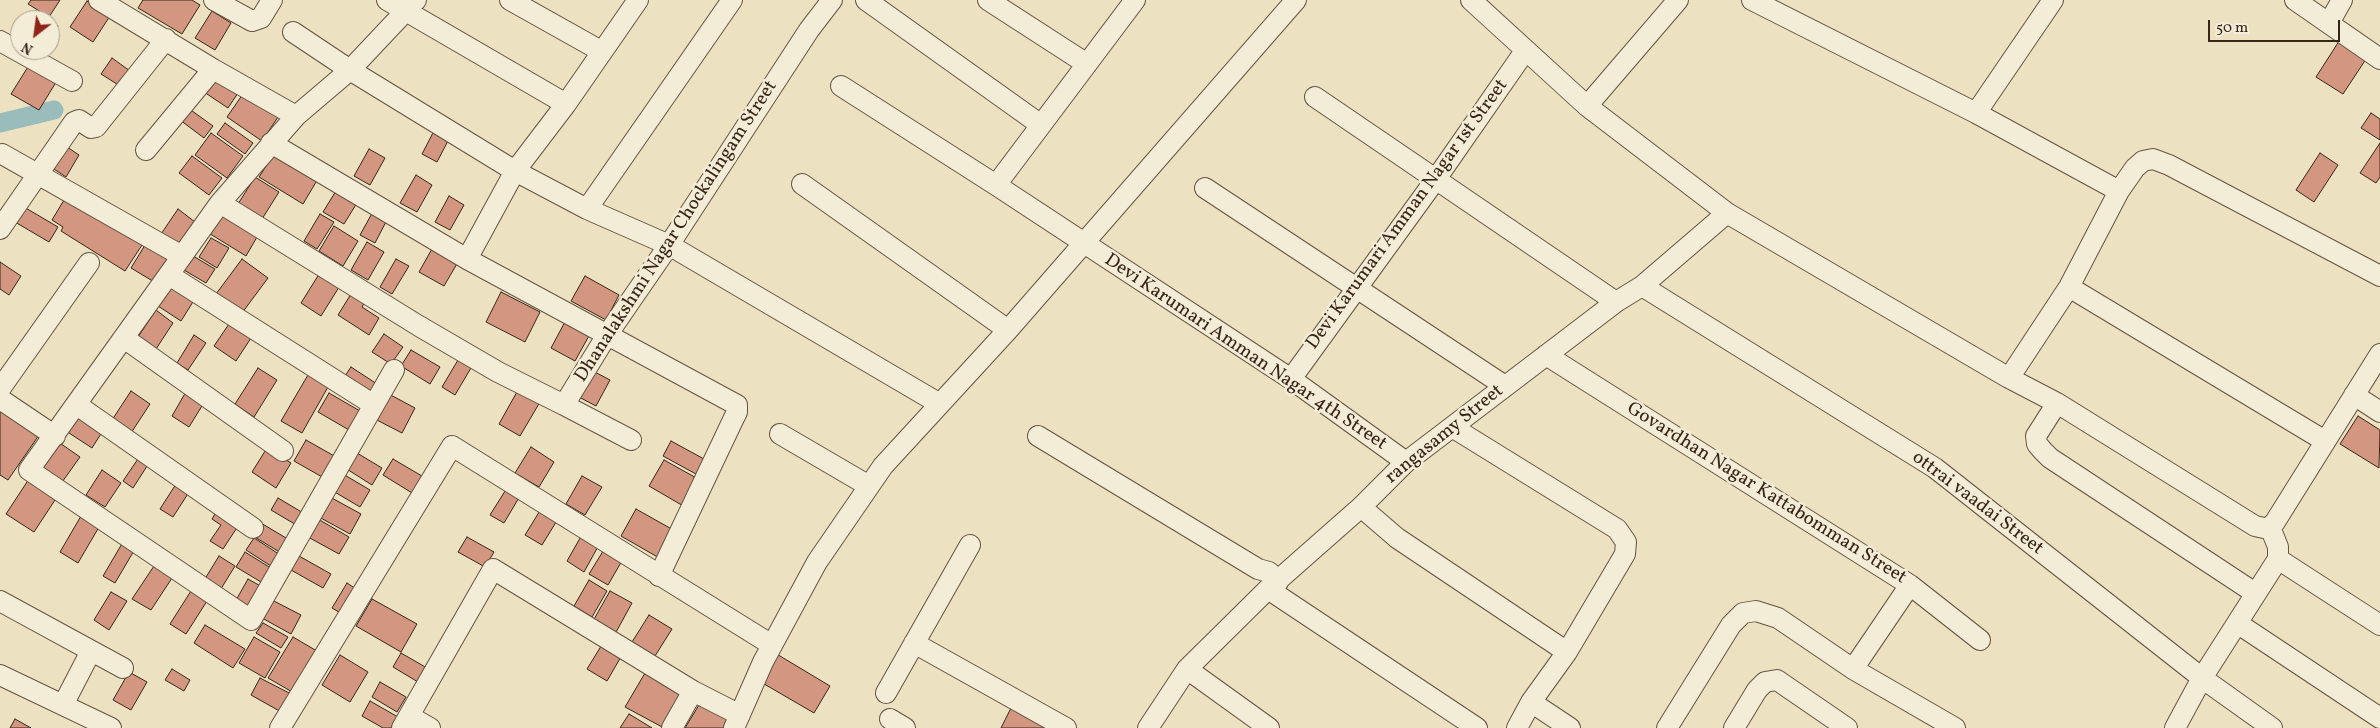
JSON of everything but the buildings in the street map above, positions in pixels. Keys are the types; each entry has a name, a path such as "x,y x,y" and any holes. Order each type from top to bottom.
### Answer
{"street":[{"path":"99,0 213,69 296,116"},
{"path":"214,0 252,21 261,18 272,0"},
{"path":"387,0 411,5 566,104"},
{"path":"510,0 600,52"},
{"path":"467,259 515,171 566,104 600,52 638,0"},
{"path":"587,209 732,0"},
{"name":"Dhanalakshmi Nagar Chockalingam Street","path":"564,405 607,335 669,245 809,30 832,0"},
{"path":"866,0 1042,125"},
{"path":"988,0 1088,64"},
{"path":"996,185 1135,0"},
{"path":"430,728 406,722 493,569 693,691 737,721 772,645 818,562 883,466 1008,330 1296,0"},
{"path":"1471,0 1587,106 1727,213 2009,378 2057,403 2255,526 2270,527 2380,354"},
{"path":"1587,106 1678,0"},
{"path":"1752,0 1976,113 2119,191"},
{"path":"1976,113 2053,0"},
{"path":"2295,0 2380,59"},
{"path":"2329,23 2342,0"},
{"path":"394,370 251,620 29,470 220,203 296,116 350,70 411,5"},
{"path":"293,32 350,70 515,171 587,209 669,245 940,404"},
{"path":"0,229 74,122 79,120 94,128 99,125 166,39"},
{"path":"0,41 72,81"},
{"name":"Devi Karumari Amman Nagar 1st Street","path":"1291,380 1355,288 1436,179 1525,51"},
{"path":"146,150 213,69"},
{"name":"Devi Karumari Amman Nagar 4th Street","path":"841,86 996,185 1291,380 1406,462"},
{"path":"1316,97 1616,302"},
{"path":"272,143 467,259 734,403 738,407 659,576"},
{"path":"2,154 182,256"},
{"path":"2009,378 2069,287 2119,191 2135,168 2143,162 2152,159 2169,165 2380,276"},
{"path":"802,184 1008,330"},
{"path":"1205,188 1505,386"},
{"path":"220,203 419,326 498,372 632,440"},
{"name":"rangasamy Street","path":"1148,728 1187,670 1273,585 1361,507 1406,462 1616,302 1642,286 1727,213"},
{"path":"0,389 89,263"},
{"path":"168,275 374,405"},
{"name":"ottrai vaadai Street","path":"1642,286 1935,468 2202,678 2272,728"},
{"path":"2069,287 2325,441"},
{"path":"124,338 283,451"},
{"name":"Govardhan Nagar Kattabomman Street","path":"1546,355 1910,585 1980,640"},
{"path":"2354,395 2380,412"},
{"path":"0,399 55,436"},
{"path":"2057,403 2036,436 2037,444 2050,458 2255,593"},
{"path":"77,405 253,528"},
{"path":"1452,427 1618,529 1626,542 1625,554 1567,652 1531,702 1517,728"},
{"path":"780,434 869,486"},
{"path":"1038,436 1258,569 1269,572 1273,585 1477,728"},
{"path":"280,728 452,446 772,645"},
{"path":"1361,507 1397,538 1567,652"},
{"path":"2175,728 2202,678 2278,559 2278,547 2270,527"},
{"path":"886,693 970,545"},
{"path":"2278,559 2380,625"},
{"path":"1853,669 1910,585"},
{"path":"0,601 123,668"},
{"path":"1667,728 1731,626 1743,613 1756,611 1778,618 1853,669 1955,728"},
{"path":"2236,623 2380,718"},
{"path":"914,643 1066,728"},
{"path":"63,705 91,651"},
{"path":"1187,670 1269,728"},
{"path":"0,674 111,728"},
{"path":"1736,727 1757,690 1765,682 1777,680 1847,728"},
{"path":"672,728 693,691"},
{"path":"1531,702 1570,728"}],"waterway":[{"path":"0,123 54,110"}]}
